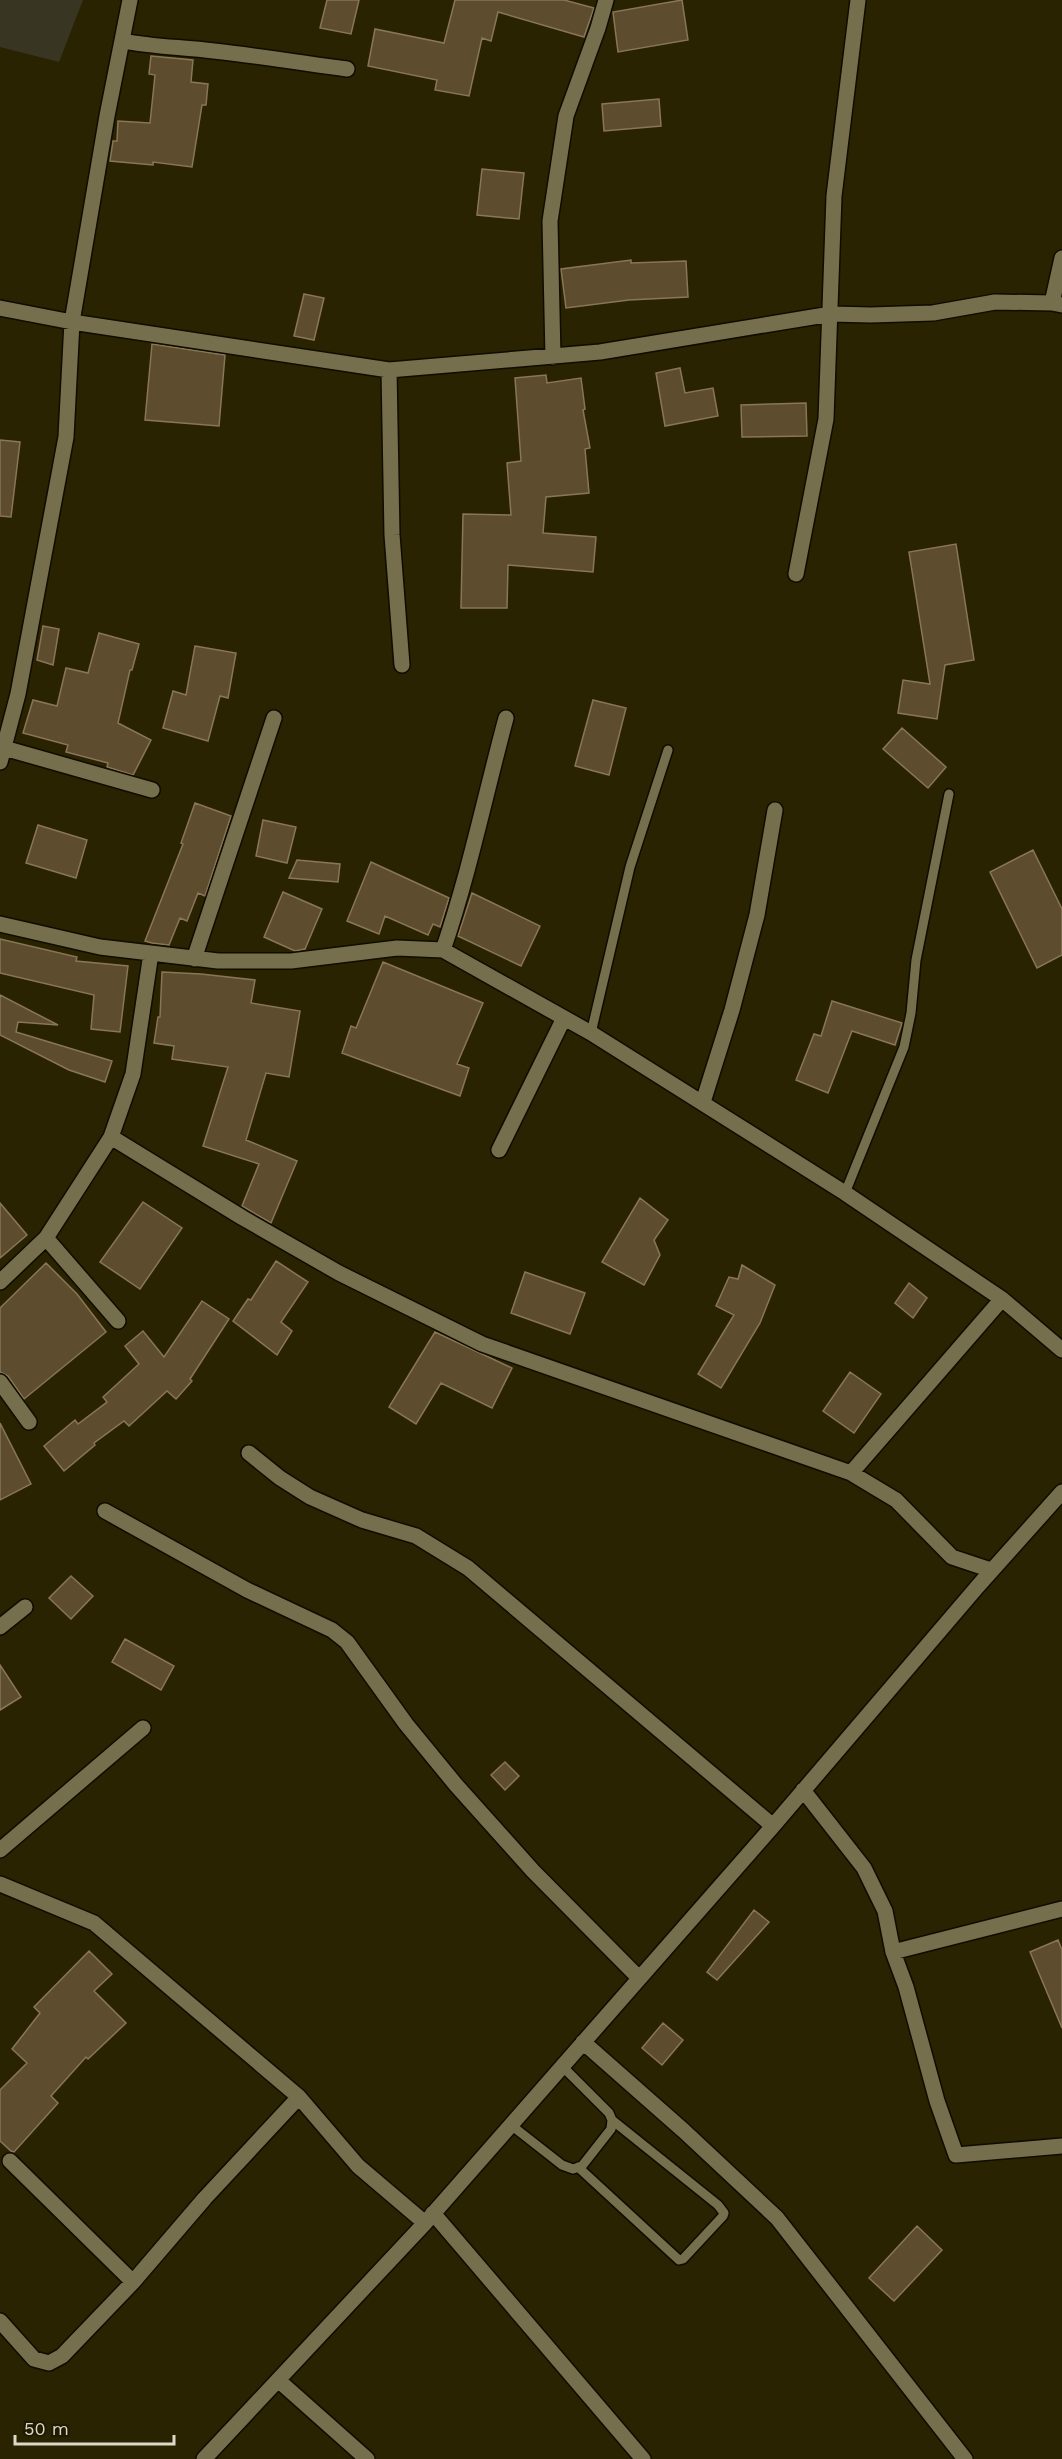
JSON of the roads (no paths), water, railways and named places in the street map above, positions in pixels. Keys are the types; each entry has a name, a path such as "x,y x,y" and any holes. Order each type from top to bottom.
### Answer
{"street":[{"path":"130,0 107,116 72,322 66,437 18,694 2,755 152,790"},
{"path":"553,357 550,221 553,198 566,116 606,0"},
{"path":"796,574 826,419 834,196 858,0"},
{"path":"123,41 154,47 211,50 347,69"},
{"path":"0,308 72,322 389,370 600,352 831,314 933,313 995,302 1057,304 1062,258"},
{"path":"389,370 393,535 402,665"},
{"path":"194,958 274,718"},
{"path":"443,951 463,892 506,718"},
{"path":"703,1102 732,1010 757,915 776,810"},
{"path":"0,924 100,947 218,961 291,962 397,948 443,951 591,1034 845,1193 1002,1299 1062,1350"},
{"path":"0,1282 46,1238 111,1137 133,1074 151,953"},
{"path":"499,1150 564,1018"},
{"path":"111,1137 243,1218 339,1273 482,1344 851,1473 896,1500 952,1557 991,1570"},
{"path":"46,1238 118,1321"},
{"path":"851,1473 1002,1299"},
{"path":"0,1382 29,1422"},
{"path":"249,1453 280,1478 310,1497 362,1520 416,1536 468,1568 772,1826"},
{"path":"204,2459 429,2218 512,2125 991,1570 1062,1492"},
{"path":"105,1511 246,1590 332,1630 346,1642 406,1724 456,1785 533,1871 639,1978"},
{"path":"0,1628 25,1607"},
{"path":"0,1850 143,1728"},
{"path":"803,1790 864,1868 885,1911 893,1952 906,1987 937,2101 956,2155 1062,2146"},
{"path":"0,1884 94,1923 299,2097 358,2166 429,2218 643,2459"},
{"path":"893,1952 1062,1908"},
{"path":"583,2042 684,2131 777,2218 965,2459"},
{"path":"0,2321 34,2358 49,2363 62,2356 133,2282 205,2198 299,2097"},
{"path":"10,2161 133,2282"},
{"path":"278,2380 367,2459"}],"lane":[{"path":"591,1034 630,867 668,750"},
{"path":"845,1193 904,1047 911,1013 916,960 949,794"},
{"path":"562,2066 609,2113 612,2120 718,2205 723,2210 723,2216 683,2259 679,2260 578,2167"},
{"path":"512,2125 562,2164 573,2169 582,2166 611,2129 612,2120"}]}
